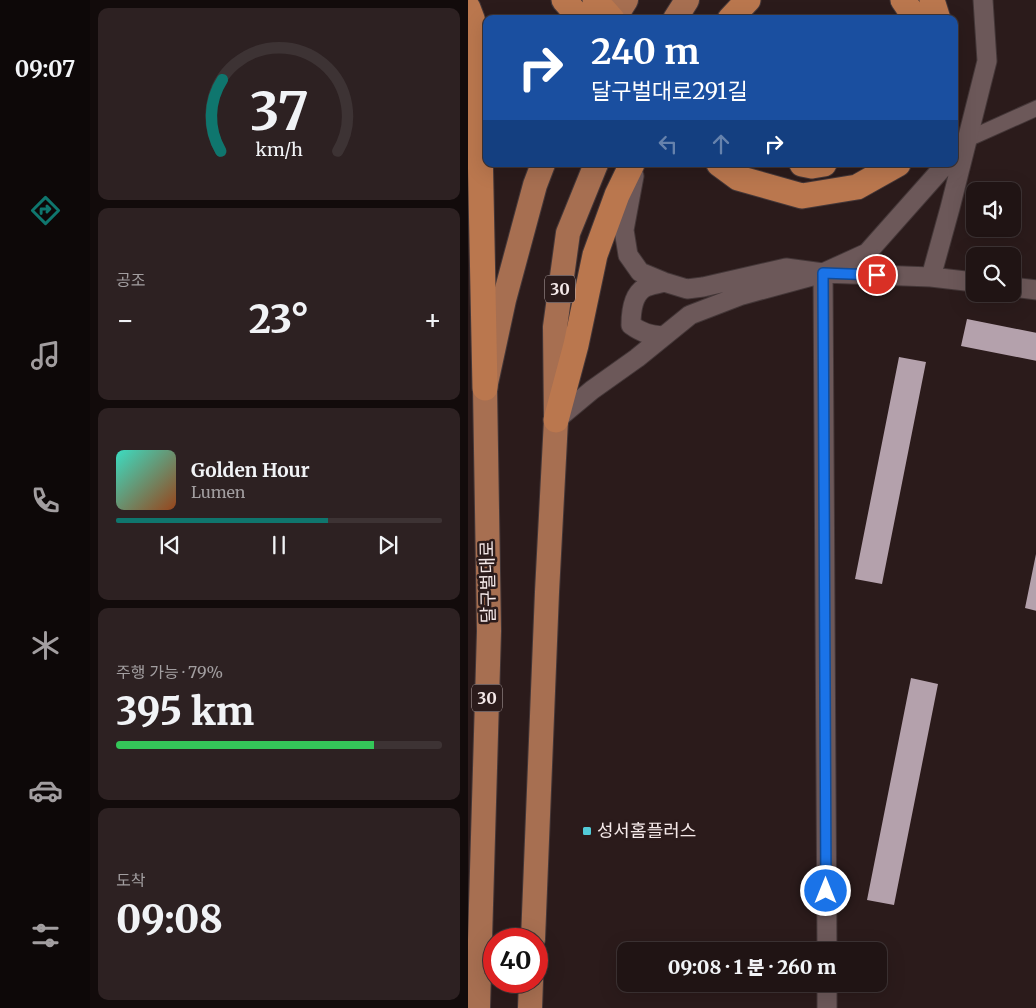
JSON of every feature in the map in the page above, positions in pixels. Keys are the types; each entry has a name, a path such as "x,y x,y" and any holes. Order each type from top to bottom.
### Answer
{"highway":[{"path":"564,0 577,15"},
{"path":"595,0 609,15"},
{"path":"734,15 748,0"},
{"path":"903,0 913,15"},
{"path":"932,0 937,15"},
{"path":"468,8 473,18 480,64 484,388"},
{"path":"468,67 480,118"},
{"path":"556,420 576,345 595,255 616,195 630,167"},
{"path":"722,167 738,178 802,196 857,187 893,167"}],"main road":[{"path":"616,15 626,0"},
{"path":"678,15 687,0"},
{"name":"달구벌대로","path":"478,1008 489,630 484,388 504,300 535,185 542,167"},
{"name":"30","path":"533,928 556,420 554,327 568,233 595,167"},
{"path":"530,1008 531,993"}],"street":[{"path":"930,277 950,208 987,61 982,0"},
{"path":"958,150 968,139 1036,108"},
{"path":"637,167 624,230 628,255 640,272 664,282 687,289 786,268 823,273 930,277 966,281"},
{"path":"556,420 690,315 742,295 823,273 867,253 943,167"},
{"path":"823,273 826,942"},
{"path":"663,336 640,332 631,325 631,313 635,299 644,288 664,282"},
{"path":"1021,288 1036,290"},
{"path":"827,992 827,1008"}],"building":[{"path":"967,319 1037,333 1037,361 961,346"},
{"path":"899,357 926,362 882,584 855,579"},
{"path":"1037,554 1037,611 1025,608"},
{"path":"911,678 938,684 894,905 867,900"}],"place":[{"name":"성서홈플러스","path":"587,831"}],"route":[{"path":"826,891 823,273 877,275"}]}
